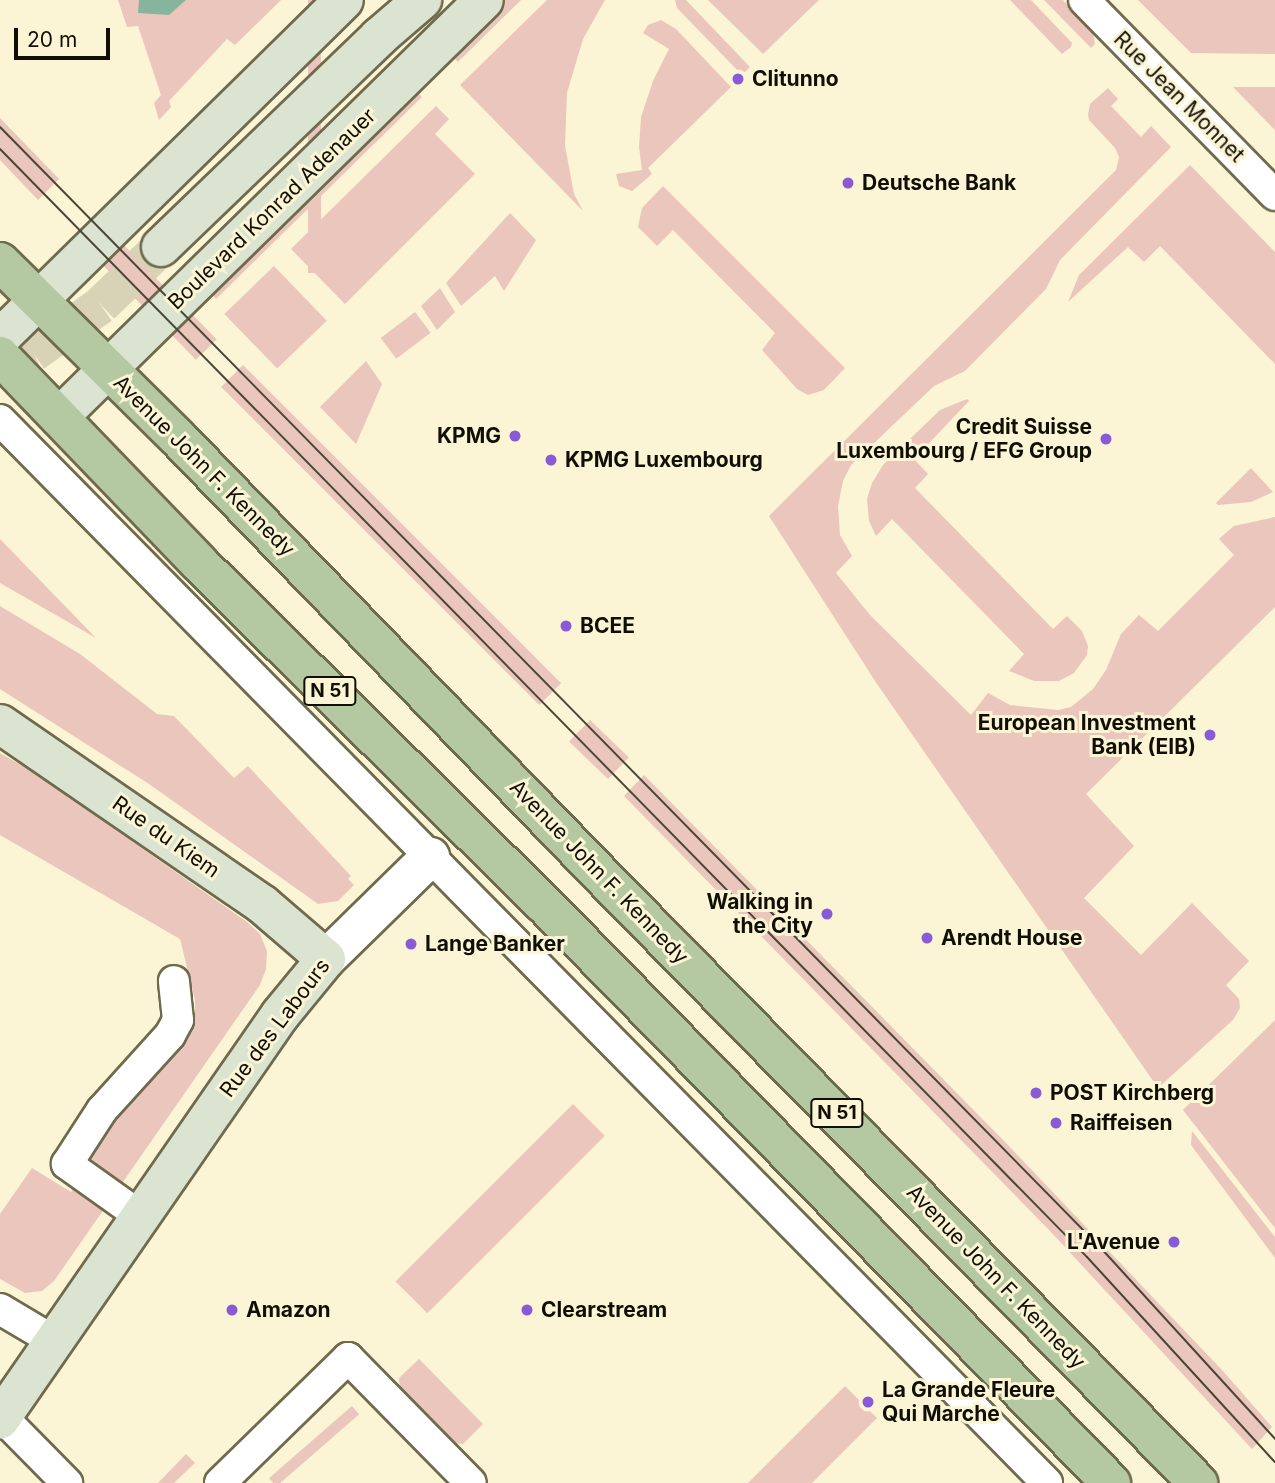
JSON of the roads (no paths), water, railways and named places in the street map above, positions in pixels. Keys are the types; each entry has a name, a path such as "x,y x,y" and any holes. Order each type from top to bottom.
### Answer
{"main road":[{"path":"0,338 344,0"},
{"path":"379,37 411,0"},
{"path":"161,247 379,37 422,0"},
{"name":"Boulevard Konrad Adenauer","path":"59,416 484,0"},
{"name":"Avenue John F. Kennedy","path":"0,262 108,369 1198,1483"},
{"name":"N 51","path":"0,356 198,562 534,894 1111,1483"},
{"name":"Rue du Kiem","path":"0,724 262,904 326,959"},
{"name":"Rue des Labours","path":"1,1418 279,1015 326,959"}],"street":[{"name":"Rue Jean Monnet","path":"1088,4 1275,195"},
{"path":"0,420 1041,1477 1067,1439"},
{"name":"Rue des Labours","path":"326,959 430,857"},
{"path":"140,1216 67,1164 102,1110 170,1035 178,1020 174,981"},
{"path":"0,1309 54,1341"},
{"path":"220,1483 348,1357 471,1483"},
{"path":"1,1418 67,1483"}],"tunnel":[{"path":"0,369 33,353 101,305 161,247"}],"tram line":[{"path":"0,127 1099,1246 1275,1439"},
{"path":"0,149 1087,1257 1275,1462"}],"place":[{"name":"Clitunno","path":"738,79"},
{"name":"Deutsche Bank","path":"848,183"},
{"name":"KPMG","path":"515,436"},
{"name":"Credit Suisse Luxembourg / EFG Group","path":"1106,439"},
{"name":"KPMG Luxembourg","path":"551,460"},
{"name":"BCEE","path":"566,626"},
{"name":"European Investment Bank (EIB)","path":"1210,735"},
{"name":"Walking in the City","path":"827,914"},
{"name":"Arendt House","path":"927,938"},
{"name":"Lange Banker","path":"411,944"},
{"name":"POST Kirchberg","path":"1036,1093"},
{"name":"Raiffeisen","path":"1056,1123"},
{"name":"L'Avenue","path":"1174,1242"},
{"name":"Amazon","path":"232,1310"},
{"name":"Clearstream","path":"527,1310"},
{"name":"La Grande Fleure Qui Marche","path":"868,1402"}]}
